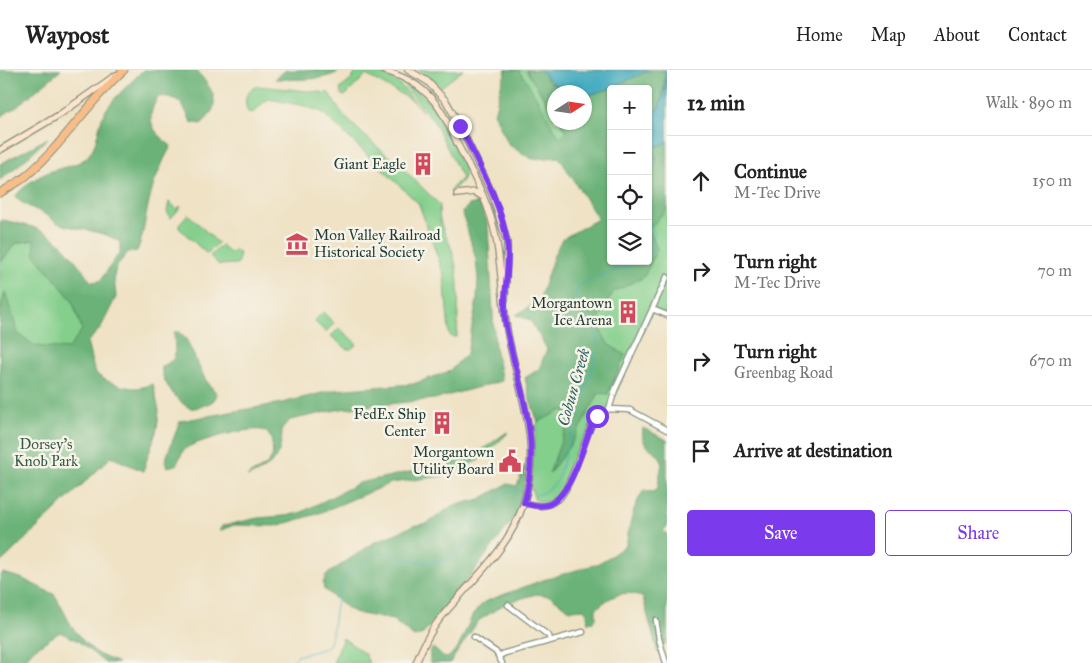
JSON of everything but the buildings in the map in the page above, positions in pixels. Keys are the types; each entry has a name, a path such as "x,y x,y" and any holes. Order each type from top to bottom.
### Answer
{"main road":[{"path":"0,150 59,116 124,70"},
{"path":"0,194 34,169 124,70"},
{"path":"383,70 398,75 416,85 433,100 443,115 485,198 496,235 504,314 531,436 531,466 524,503 507,541 484,571 438,621 424,644 416,663"},
{"path":"408,70 427,81 446,101 492,194 507,242 504,314"},
{"path":"86,96 92,103"},
{"path":"457,194 475,192 485,198"}],"street":[{"path":"524,503 540,506 548,505 560,498 569,482 593,421 609,409 615,390 667,277"},
{"path":"652,309 667,315"},
{"path":"609,409 630,410 667,430"},
{"path":"508,605 549,636 550,640"},
{"path":"656,620 666,663"},
{"path":"499,656 583,632"},
{"path":"474,637 492,648 502,663"}],"green space":[{"path":"0,70 61,70 16,107 0,117"},
{"path":"143,70 196,70 211,90 214,103 213,110 201,124 191,122 183,106 175,99 171,97 158,97 151,112 152,124 159,135 171,146 153,186 143,233 137,251 128,252 116,267 114,277 116,297 100,329 87,342 92,362 99,376 115,384 133,388 141,388 153,384 159,411 157,429 143,471 111,457 0,563 0,316 5,292 18,333 35,346 68,349 82,330 72,300 35,255 34,240 16,243 0,263 0,222 3,220 22,224 48,234 62,245 91,282 100,281 120,252 120,242 98,232 58,223 22,203 15,197 26,185 39,177 75,164 88,156 95,145 106,110"},
{"path":"286,70 341,70 335,74 319,78 275,79"},
{"path":"358,70 380,73 389,77 403,88 423,112 410,99 366,75 345,96 342,95 340,89 350,81"},
{"path":"418,70 463,70 441,87"},
{"path":"505,70 667,70 667,315 653,309 609,409 593,421 560,493 554,498 543,502 535,500 529,482 536,429 579,249 606,231"},
{"path":"505,70 518,70 547,116 547,130 555,130 559,137 567,132 566,130 592,130 592,94 607,89 607,265 650,265 644,277 613,292 597,323 608,344 625,355 608,394 599,393 571,444 549,474 571,414 562,410 538,422 525,378 539,369 547,349 530,320 516,315 539,301 554,255 562,239 598,219 559,157 532,159 509,145 494,114"},
{"path":"526,70 540,70 549,82 556,85 547,85 547,102"},
{"path":"650,70 662,70 665,73 664,88 652,117 652,85 617,85"},
{"path":"401,81 423,96 432,106 452,141 465,173 463,179 453,190 450,190 462,178 435,123"},
{"path":"258,86 329,93 334,102 356,128 392,158 440,205 439,217 452,250 457,272 457,337 451,337 449,333 444,275 419,204 322,112 305,106 269,99 253,113 248,112 246,96 250,90"},
{"path":"48,138 21,163 0,180 0,164"},
{"path":"667,143 667,209 652,226 652,164 656,160 653,152 654,147"},
{"path":"169,202 177,209 181,207 171,218 167,212"},
{"path":"478,203 488,227 495,348 502,381 434,399 341,409 290,420 282,429 280,447 274,460 263,469 247,477 269,463 272,457 271,441 265,431 249,430 238,432 192,445 186,448 176,465 167,467 165,461 180,421 282,403 334,390 413,384 450,371 467,353 477,300 478,279 476,259 462,212 469,205"},
{"path":"188,214 218,243 207,254 179,228 179,224"},
{"path":"652,236 657,249 652,260"},
{"name":"Dorsey's Knob Park","path":"49,237 100,329 48,382 111,457 0,563 0,263 16,243"},
{"path":"221,245 230,253 234,249 240,254 237,264 219,265 210,256"},
{"path":"323,312 334,323 326,332 314,321"},
{"path":"339,328 357,344 351,349 347,349 331,336"},
{"path":"174,332 179,332 186,339 205,379 217,394 211,402 190,408 180,401 167,384 162,367 174,359"},
{"path":"643,428 667,440 667,527 663,530 667,534 667,641 658,653 643,598 637,595 624,593 612,597 596,609 596,619 588,623 587,613 584,609 570,610 550,596 536,594 506,603 478,621 450,663 430,663 430,652 433,648 445,658 449,657 459,646 472,616 484,602 540,581 597,564 626,545 632,516 637,503 644,490 653,492 657,490 662,464 660,457 646,445"},
{"path":"507,432 479,460 443,476 391,483 317,514 276,526 234,525 219,531 222,526 258,518 300,513 359,483 464,460"},
{"path":"525,465 526,478 517,514 472,574 423,634 414,637 393,620 356,613 348,609 324,589 323,584 326,575 375,542 413,526 428,523 452,506 480,499 507,484 517,486"},
{"path":"3,573 21,578 55,595 72,627 84,642 98,654 118,663 105,663 78,641 60,632 34,649 22,663 0,663 0,575"},
{"path":"343,638 365,654 369,663 333,663"}],"water":[{"path":"540,70 650,70 617,85 607,85 607,89 592,94 592,85 556,85"},
{"path":"662,70 667,70 667,143 654,147 653,152 656,160 652,164 652,117 660,106 665,88 665,73"}],"waterway":[{"name":"Cobun Creek","path":"652,226 654,233 652,247"},
{"name":"Cobun Creek","path":"534,495 547,490 557,481 596,355 596,335 592,326 576,304 577,290 587,281 631,265"},
{"name":"Cobun Creek","path":"290,663 297,656 323,649 330,644 341,585 348,574 361,568 373,556 382,553 418,562 432,562 453,557 469,543 493,504 503,494 515,490 523,492"}],"place":[{"name":"Giant Eagle","path":"423,164"},
{"name":"Mon Valley Railroad Historical Society","path":"297,244"},
{"name":"Morgantown Ice Arena","path":"628,312"},
{"name":"FedEx Ship Center","path":"442,423"},
{"name":"Morgantown Utility Board","path":"510,461"}],"route":[{"path":"460,126 492,194 507,242 504,314 530,426 532,450 529,482 524,503 540,506 548,505 560,498 566,489 593,421 597,416"}]}
